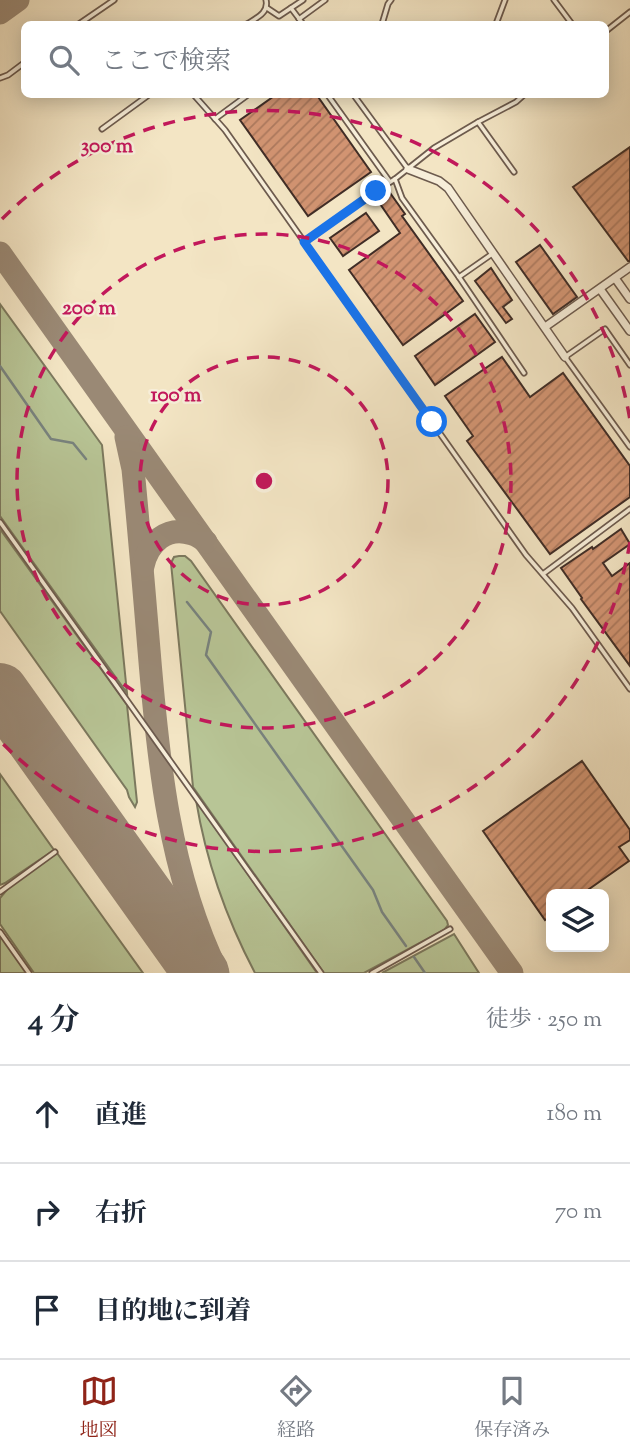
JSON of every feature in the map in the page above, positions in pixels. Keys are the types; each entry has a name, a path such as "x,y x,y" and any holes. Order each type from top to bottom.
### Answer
{"street":[{"path":"408,169 439,181 448,188 565,357"},
{"path":"545,327 630,267"},
{"path":"615,278 630,299"},
{"path":"600,289 630,331"}],"lane":[{"path":"83,21 114,0"},
{"path":"251,21 267,8 266,0"},
{"path":"267,8 279,16 303,0"},
{"path":"291,8 299,19 325,0"},
{"path":"384,21 391,0"},
{"path":"497,21 505,0"},
{"path":"554,0 570,21"},
{"path":"609,30 630,12"},
{"path":"0,78 21,65"},
{"path":"102,129 145,98"},
{"path":"197,98 215,119 304,242 526,555 572,608 630,689"},
{"path":"215,119 244,98"},
{"path":"330,98 390,182"},
{"path":"356,98 408,169"},
{"path":"304,242 434,148 520,98"},
{"path":"478,122 514,172"},
{"path":"395,178 402,198 524,373"},
{"path":"459,277 493,253"},
{"path":"630,365 605,329 565,357 630,447"},
{"path":"543,574 630,509"},
{"path":"0,522 321,973"},
{"path":"0,892 55,852"},
{"path":"372,973 450,929"},
{"path":"0,932 29,973"}],"green space":[{"path":"0,304 102,445 127,693 0,516"},
{"path":"0,529 127,705 137,802 135,807 127,790 0,611"},
{"path":"185,556 191,561 447,921 448,925 444,930 364,973 324,973 193,787 171,563 174,557"},
{"path":"0,774 54,850 0,885"},
{"path":"196,800 317,973 255,973 218,889"},
{"path":"57,853 143,973 34,973 0,924 0,898 10,886"},
{"path":"454,934 479,973 382,973"},
{"path":"0,935 27,973 0,973"}],"building":[{"path":"271,98 319,98 371,172 308,216 240,120"},
{"path":"630,147 630,261 628,261 573,187"},
{"path":"388,190 405,214 402,216 463,301 403,345 349,270 400,233 376,198"},
{"path":"366,213 379,231 343,256 330,238"},
{"path":"540,245 577,297 553,314 516,262"},
{"path":"491,268 512,300 503,307 512,319 506,323 475,281"},
{"path":"475,314 495,342 435,385 415,356"},
{"path":"502,357 530,397 563,373 630,466 630,497 550,554 467,441 473,436 445,396"},
{"path":"621,529 630,544 603,563 612,576 630,563 630,666 561,568"},
{"path":"582,761 630,830 630,840 619,847 629,861 589,889 546,889 545,920 483,831"}],"waterway":[{"path":"0,366 51,439 73,443 86,459"},
{"path":"187,602 211,632 206,655 373,890 382,912 406,946"},
{"path":"414,957 425,973"}],"taxiway":[{"path":"0,13 18,0"},
{"path":"0,253 512,973"},
{"path":"126,437 133,469 157,733 168,815 188,896 218,973"},
{"path":"143,566 154,543 167,534 183,532 196,535 206,542"}],"runway":[{"path":"0,691 201,973"}],"route":[{"path":"376,191 304,242 432,422"}]}
